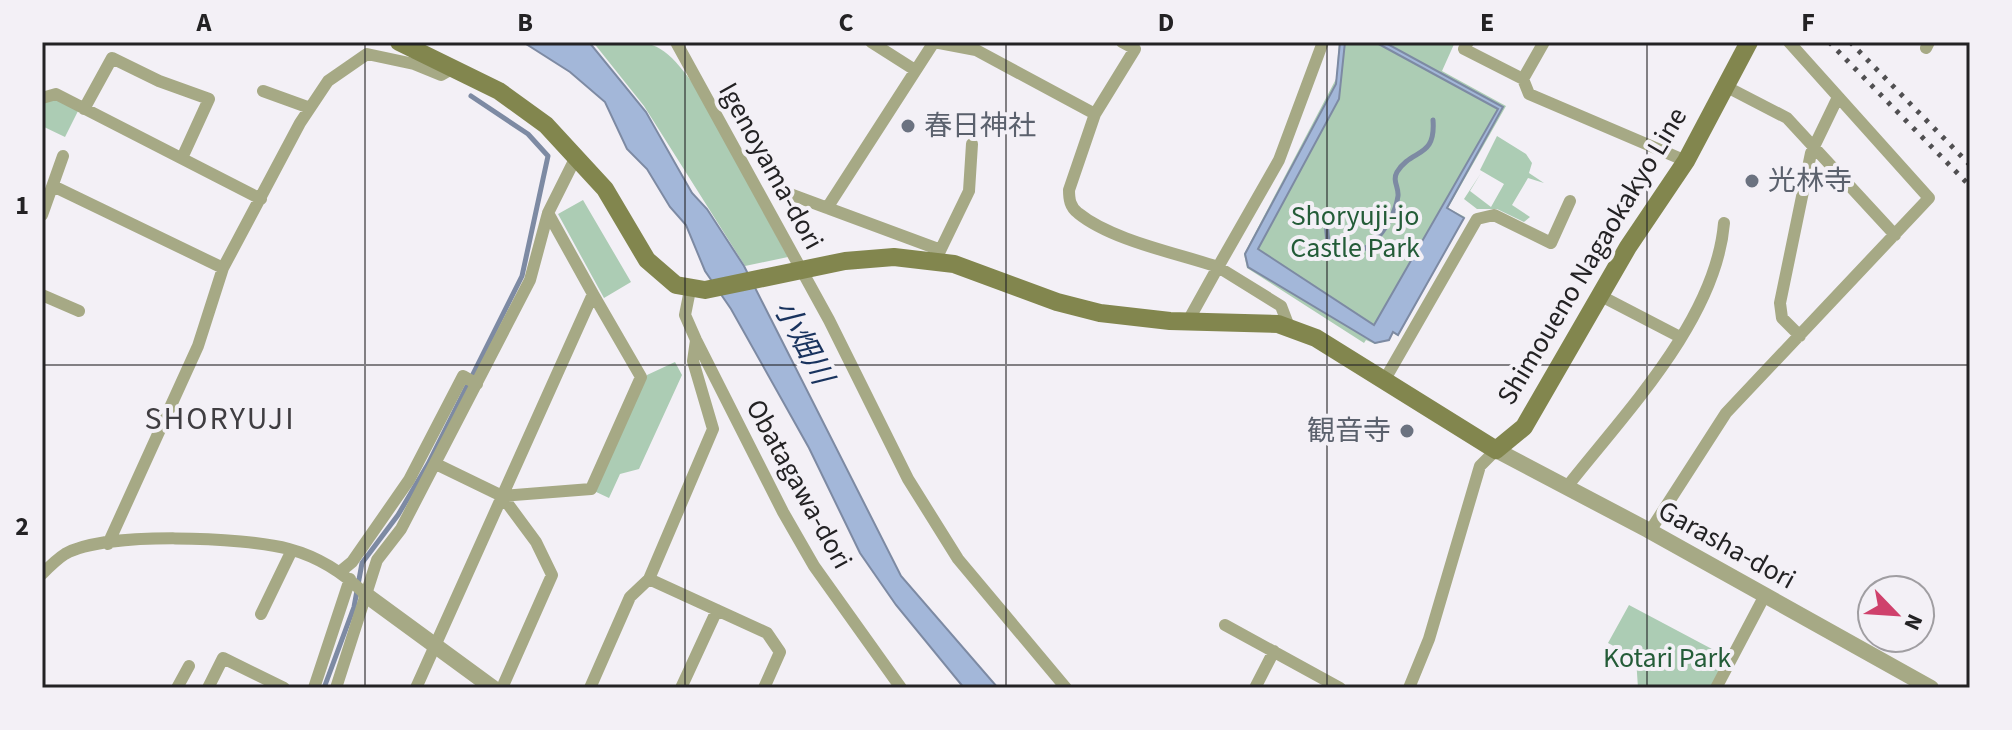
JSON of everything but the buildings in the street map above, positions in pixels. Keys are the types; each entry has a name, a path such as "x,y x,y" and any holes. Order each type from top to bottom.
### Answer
{"main road":[{"path":"399,42 499,91 546,125 577,155 605,189 647,260 663,278 690,290 872,257 938,255 1089,311 1188,321 1265,322 1289,327 1316,338 1496,450"},
{"name":"Shimoueno Nagaokakyo Line","path":"1496,450 1524,427 1686,161 1749,42"}],"street":[{"name":"Igenoyama-dori","path":"676,42 908,479 958,559 1066,688"},
{"path":"871,42 915,70"},
{"path":"827,208 874,140 934,42 976,50 1095,114"},
{"path":"1122,42 1135,49 1095,114 1069,190 1074,209 1122,235 1218,267 1281,306 1289,327"},
{"path":"1188,321 1279,160 1323,42"},
{"path":"1468,42 1464,49 1523,79 1529,94 1686,161"},
{"path":"1523,79 1544,42"},
{"path":"1650,531 1726,413 1929,198 1789,42"},
{"path":"108,544 198,346 223,268 310,108 328,81 367,54 414,64 441,75 455,67"},
{"path":"84,109 112,58 159,81 209,99 182,158"},
{"path":"1725,86 1787,118 1895,235"},
{"path":"263,91 310,108"},
{"path":"42,98 56,94 261,199"},
{"path":"1800,336 1782,318 1780,303 1814,147 1838,97"},
{"path":"787,193 938,255 969,191 972,144"},
{"path":"336,688 377,560 401,529 530,280 548,213 577,155"},
{"path":"42,215 63,156"},
{"path":"53,186 223,268"},
{"path":"1384,381 1477,219 1494,215 1551,243 1570,201"},
{"path":"502,496 591,489 641,377 548,213"},
{"path":"1566,488 1634,405 1680,337 1722,249 1724,223"},
{"name":"Obatagawa-dori","path":"690,290 685,315 783,512 814,566 901,688"},
{"path":"416,688 593,294"},
{"path":"42,295 79,311"},
{"path":"1601,296 1680,337"},
{"path":"590,688 630,597 649,579 713,429 693,361 696,340"},
{"path":"314,688 352,562 409,480 463,376 477,384"},
{"path":"1411,686 1429,639 1480,466 1496,450"},
{"name":"Garasha-dori","path":"1496,450 1650,531 1931,688"},
{"path":"436,464 502,496 536,542 552,575 502,688"},
{"path":"42,574 67,553 141,537 261,543 292,550 346,575 366,595 493,688"},
{"path":"261,614 292,550"},
{"path":"649,579 767,633 780,652 764,688"},
{"path":"1716,688 1765,595"},
{"path":"681,688 717,610"},
{"path":"1225,625 1340,688"},
{"path":"1255,688 1274,651"},
{"path":"208,688 223,658 284,688"},
{"path":"177,688 189,666"}],"green space":[{"path":"593,42 641,42 652,45 682,69 695,86 788,257 745,266 644,106"},
{"name":"Shoryuji-jo Castle Park","path":"1339,42 1455,42 1442,71 1506,106 1448,208 1465,217 1398,336 1393,333 1389,340 1375,344 1366,340 1364,343 1247,268 1244,254 1336,79"},
{"path":"57,98 79,109 65,137 42,126 45,102"},
{"path":"1497,136 1526,154 1532,163 1529,173 1544,183 1528,178 1512,205 1530,217 1524,222 1497,209 1477,209 1464,199 1481,173 1470,191 1491,207 1504,184 1480,170"},
{"path":"583,200 631,282 604,298 558,214"},
{"path":"675,362 682,375 639,469 620,474 609,498 594,491 647,375"},
{"name":"Kotari Park","path":"1629,605 1727,657 1711,688 1638,688 1636,658 1608,643"}],"water":[{"path":"523,42 589,42 646,112 692,193 707,209 744,266 901,576 998,688 964,688 896,605 860,553 809,448 731,309 705,271 686,225 670,207 647,169 627,149 605,102 570,72"},
{"path":"1340,42 1345,42 1339,99 1258,249 1374,325 1498,109 1375,42 1384,42 1503,107 1447,208 1464,218 1398,335 1393,332 1389,340 1375,343 1248,267 1245,254 1336,84"}],"waterway":[{"path":"324,688 354,607 362,563 398,515 428,464 522,276 548,156 528,134 471,96"},
{"path":"1299,209 1326,222 1328,243 1339,251 1351,253 1362,250 1382,232 1389,220 1398,196 1397,172 1427,147 1431,141 1433,120"}],"railway":[{"path":"1829,42 1970,186"},
{"path":"1850,42 1970,165"}],"place":[{"name":"春日神社","path":"908,126"},
{"name":"光林寺","path":"1752,181"},
{"name":"観音寺","path":"1407,431"}],"district":[{"name":"SHORYUJI","path":"220,419"}],"water label":[{"name":"小畑川","path":"803,342"}]}
